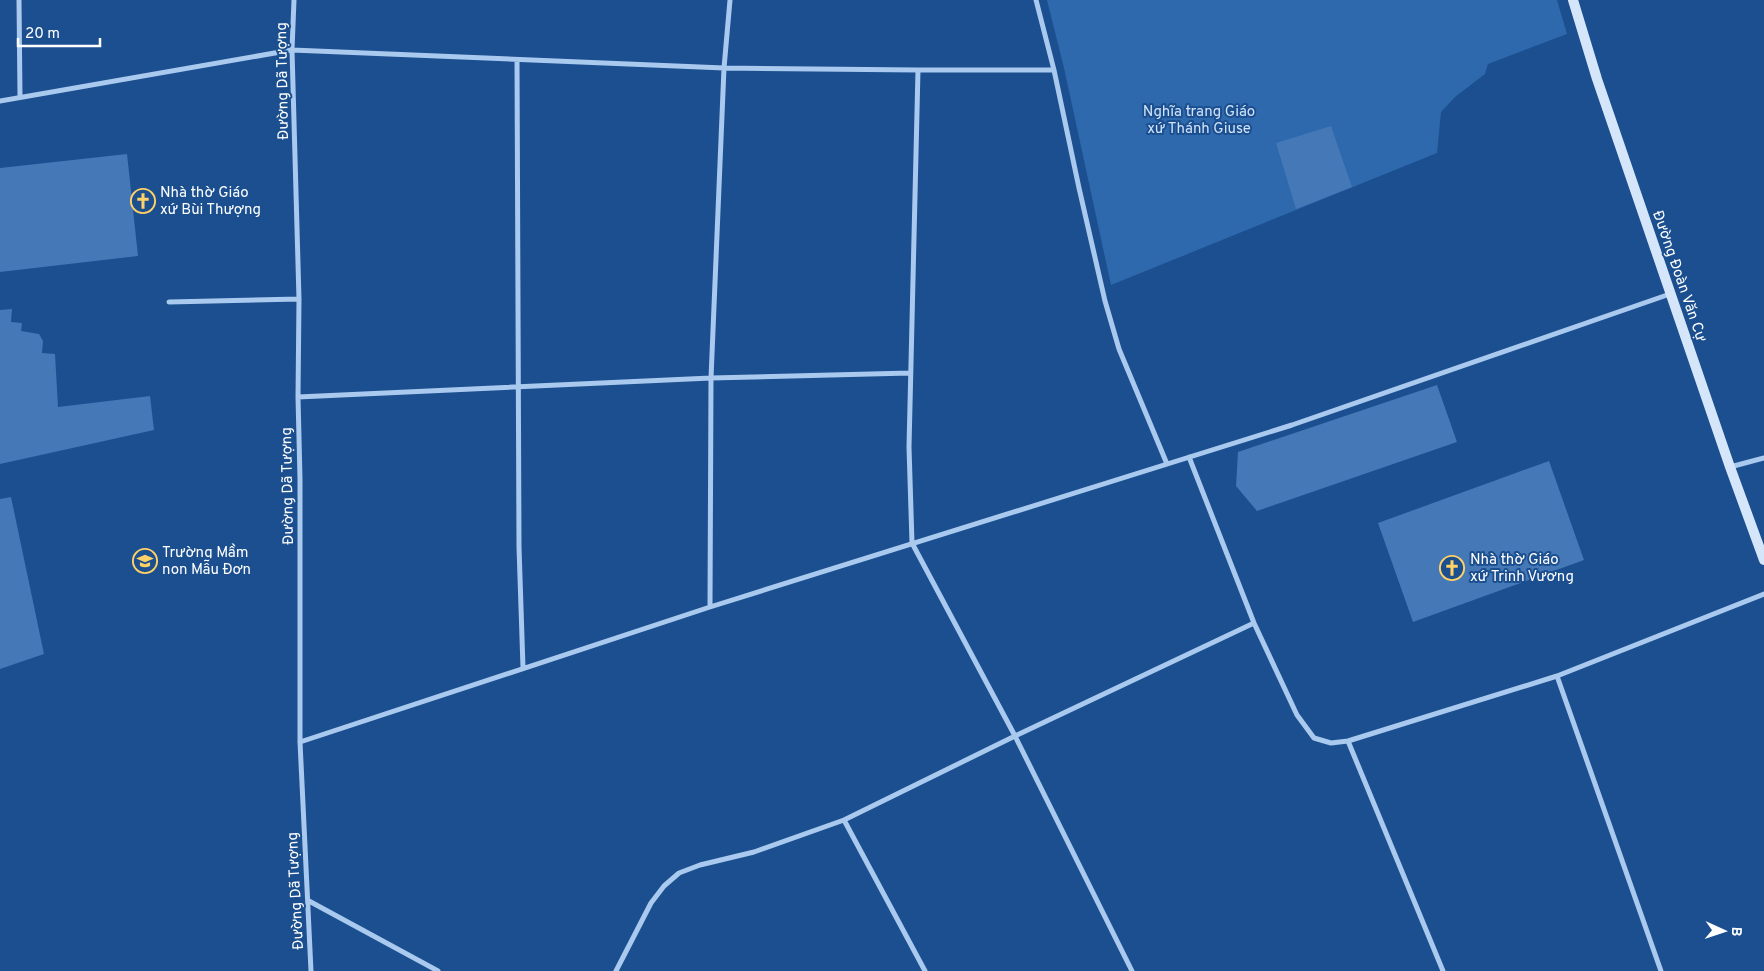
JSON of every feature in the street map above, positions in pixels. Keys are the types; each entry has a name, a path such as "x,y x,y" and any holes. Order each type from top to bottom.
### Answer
{"street":[{"path":"19,0 20,97"},
{"name":"Đường Dã Tượng","path":"294,0 292,50 299,299 300,742 311,971"},
{"path":"710,606 711,378 724,68 730,0"},
{"path":"1036,0 1054,70 1078,188 1105,301 1119,349 1167,464"},
{"name":"Đường Đoàn Văn Cự","path":"1573,0 1597,79 1670,294 1764,560"},
{"path":"0,101 292,50 724,68 1054,70"},
{"path":"517,60 519,547 523,668"},
{"path":"918,70 909,447 912,543 1015,736 1132,971"},
{"path":"300,742 710,606 1292,425 1670,294"},
{"path":"169,302 299,299"},
{"path":"298,397 711,378 910,373"},
{"path":"1189,457 1254,623 1297,715 1314,738 1331,743 1348,741 1558,676 1764,594"},
{"path":"1730,467 1764,458"},
{"path":"616,971 651,903 664,886 679,874 700,866 754,852 844,820 1015,736 1254,623"},
{"path":"1558,676 1661,971"},
{"path":"1348,741 1443,971"},
{"path":"844,820 925,971"},
{"path":"309,901 438,971"}],"green space":[{"name":"Nghĩa trang Giáo xứ Thánh Giuse","path":"1047,0 1557,0 1567,34 1488,64 1485,74 1455,97 1441,112 1437,153 1111,285 1064,68"}],"building":[{"path":"1331,126 1352,187 1296,209 1276,143"},
{"path":"127,154 138,256 0,272 0,168"},
{"path":"12,309 11,322 22,323 21,331 39,334 43,341 42,353 55,354 58,407 150,396 154,430 0,464 0,310"},
{"path":"1437,385 1457,442 1257,511 1236,486 1238,452"},
{"path":"1549,461 1584,560 1413,622 1378,523"},
{"path":"11,497 44,654 0,669 0,499"}],"place":[{"name":"Nhà thờ Giáo xứ Bùi Thượng","path":"143,201"},
{"name":"Trường Mầm non Mẫu Đơn","path":"145,561"},
{"name":"Nhà thờ Giáo xứ Trinh Vương","path":"1452,568"}]}
